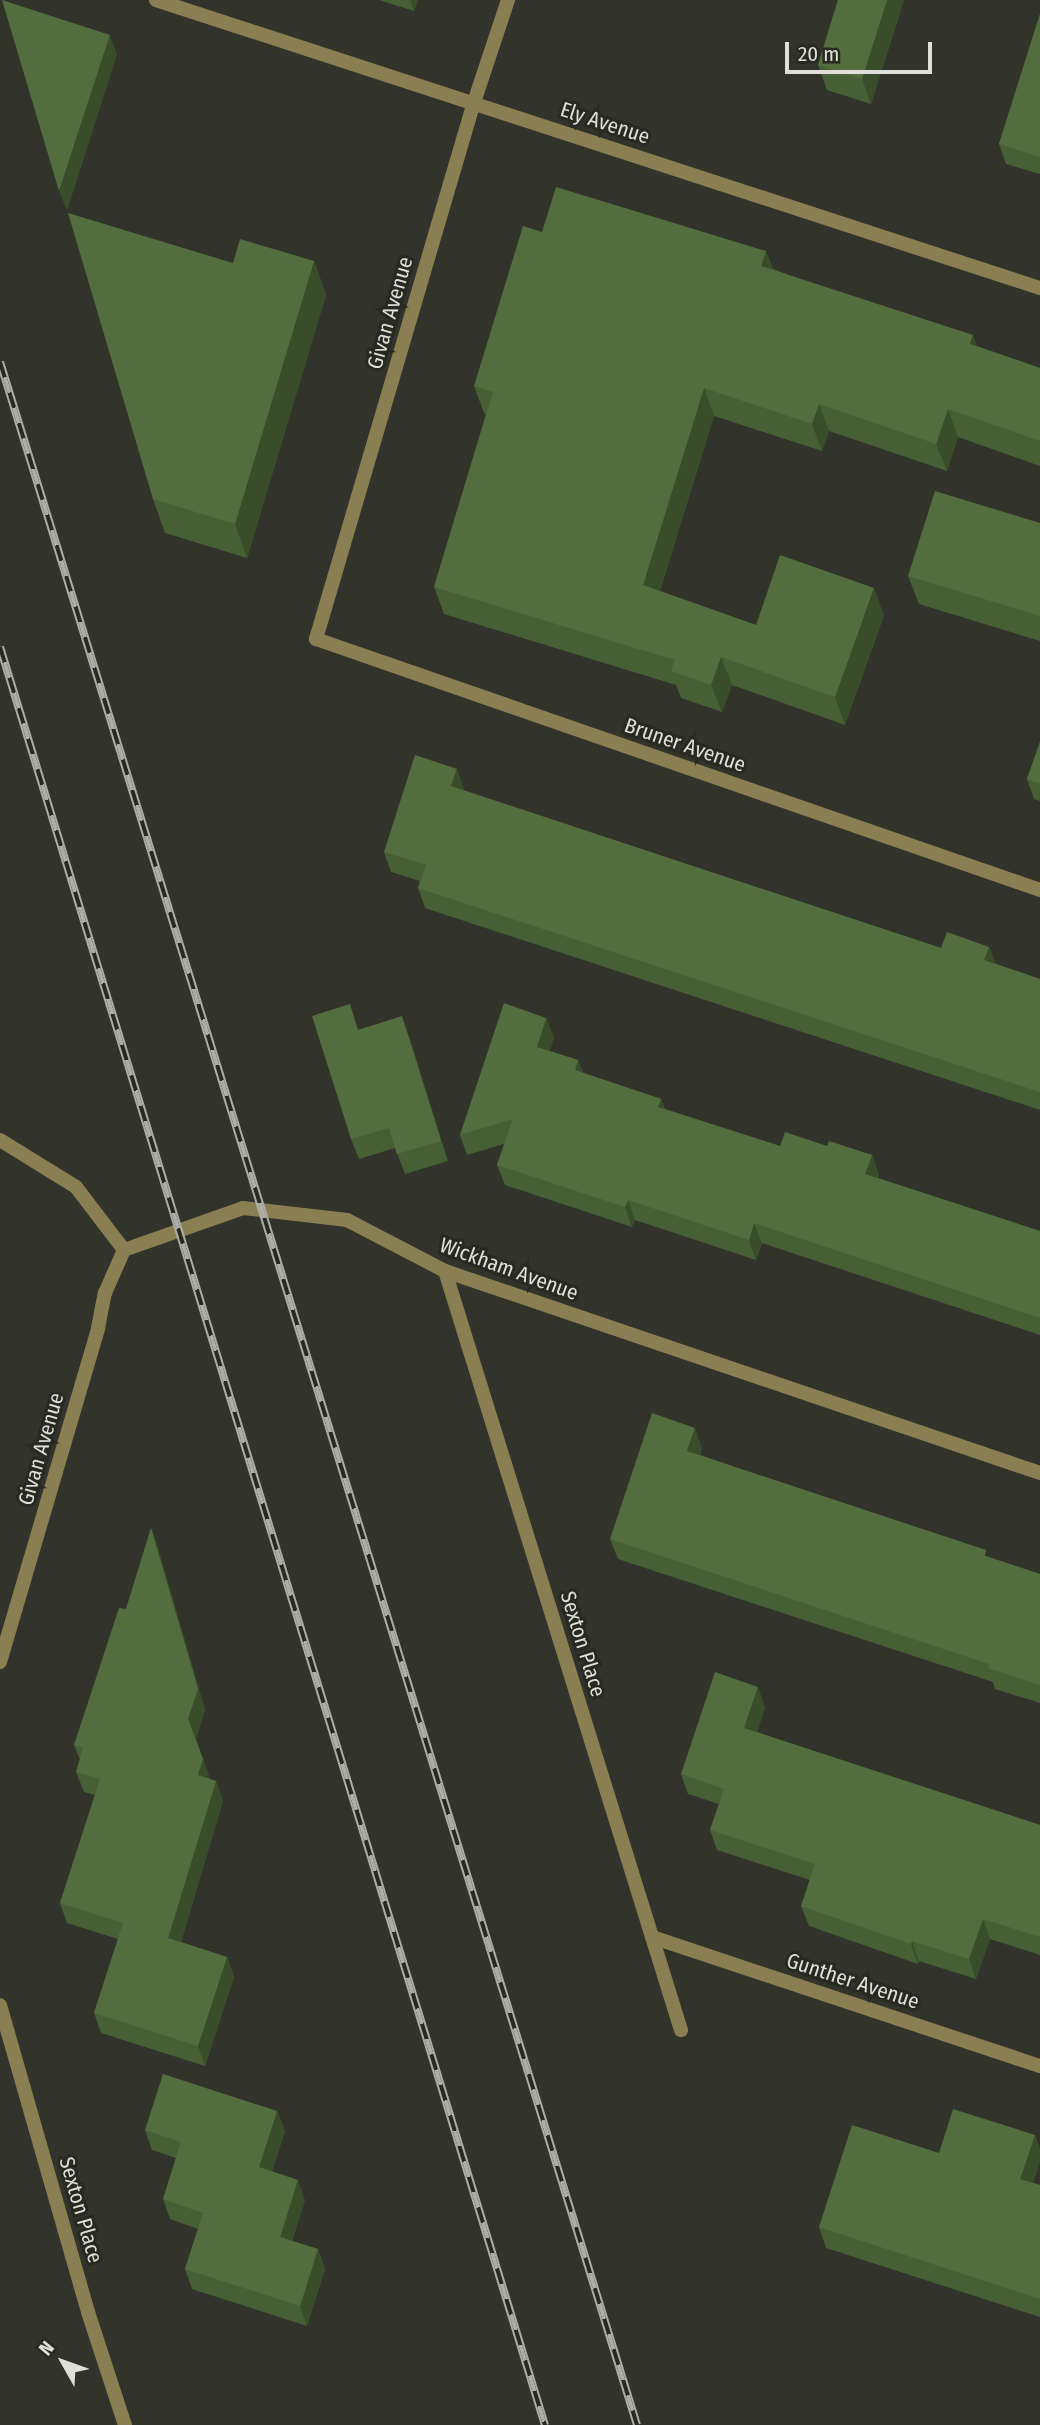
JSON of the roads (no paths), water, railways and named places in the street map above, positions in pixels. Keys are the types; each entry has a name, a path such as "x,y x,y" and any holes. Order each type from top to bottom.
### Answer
{"street":[{"name":"Ely Avenue","path":"156,0 1040,288"},
{"name":"Givan Avenue","path":"316,639 474,102 509,0"},
{"name":"Bruner Avenue","path":"316,639 1040,890"},
{"path":"0,1140 76,1187 124,1250"},
{"name":"Wickham Avenue","path":"124,1250 243,1208 347,1220 445,1271 1040,1473"},
{"name":"Givan Avenue","path":"0,1662 98,1328 105,1293 124,1250"},
{"name":"Sexton Place","path":"445,1271 681,2030"},
{"name":"Gunther Avenue","path":"652,1937 1040,2066"},
{"name":"Sexton Place","path":"0,2005 85,2299 125,2425"}],"railway":[{"path":"0,362 637,2425"},
{"path":"0,647 545,2425"}]}
